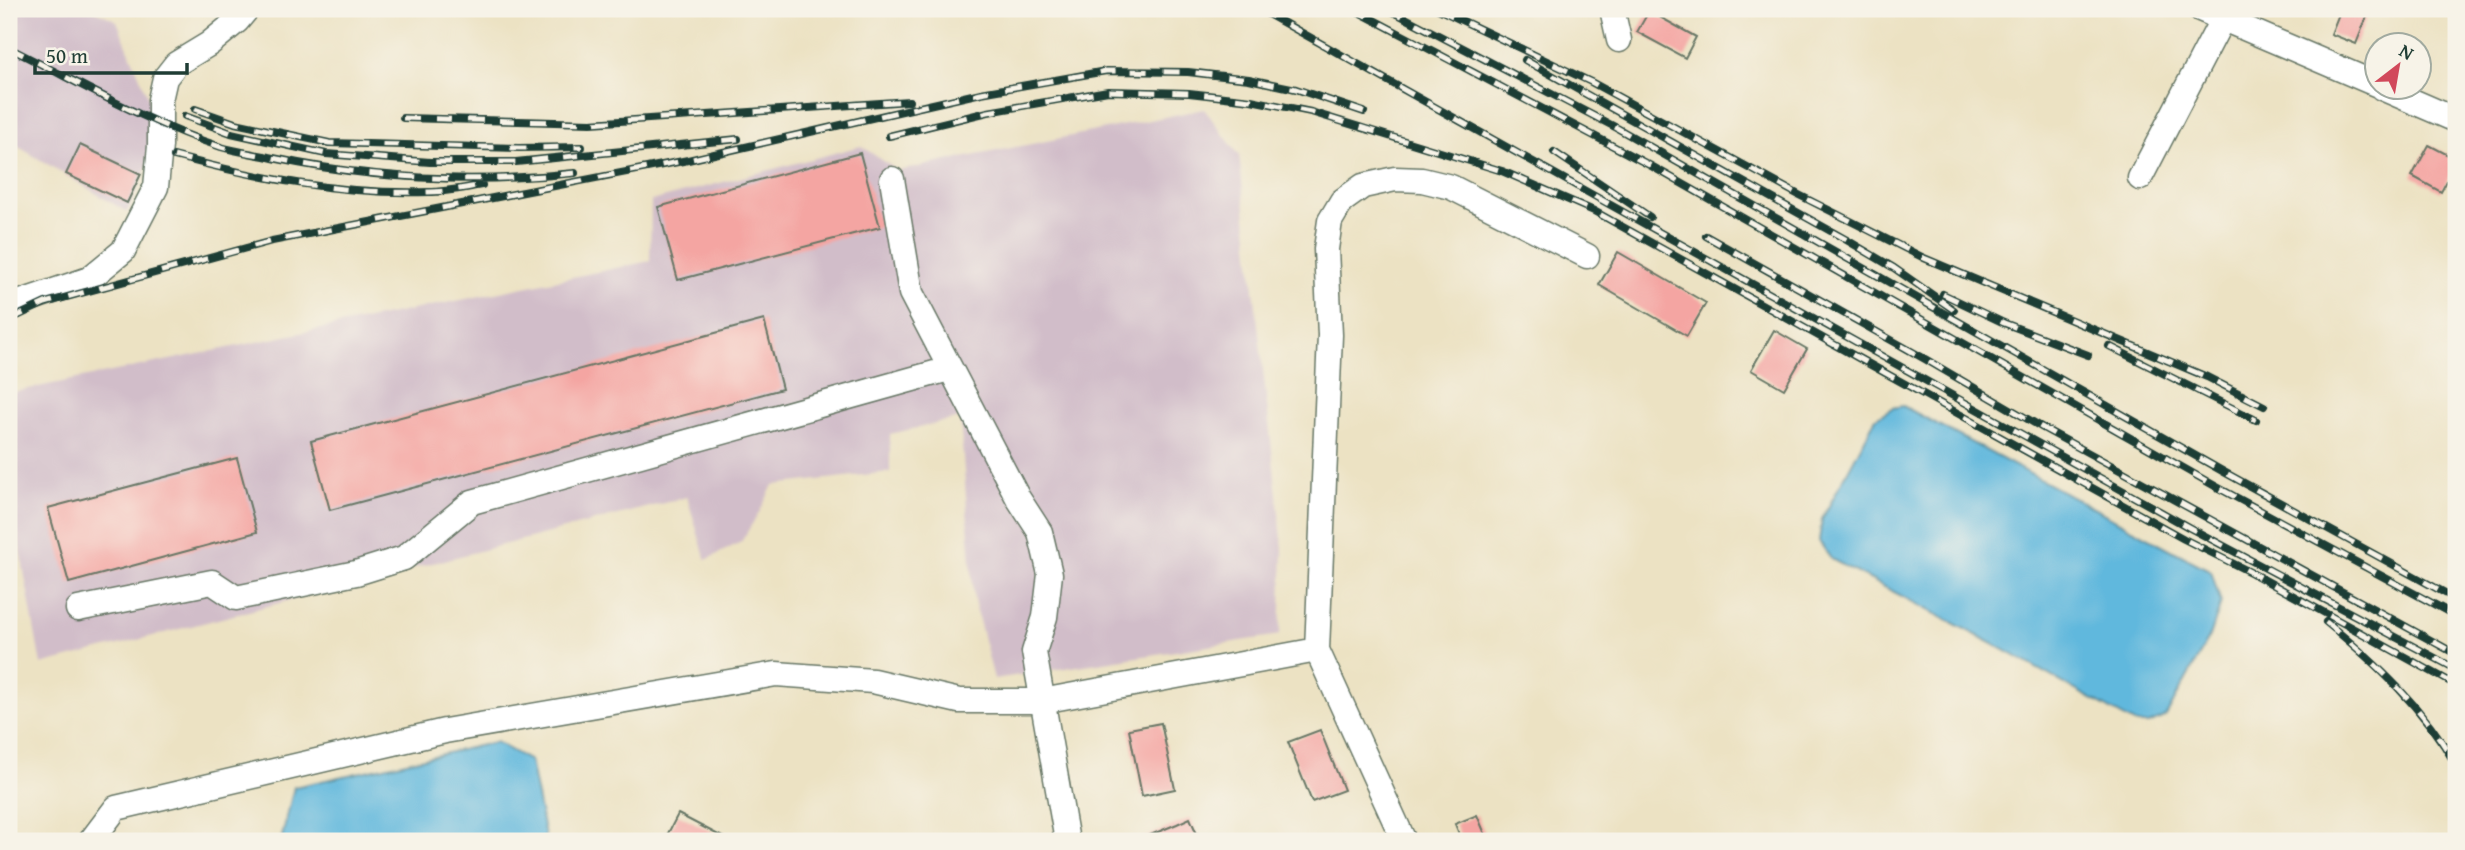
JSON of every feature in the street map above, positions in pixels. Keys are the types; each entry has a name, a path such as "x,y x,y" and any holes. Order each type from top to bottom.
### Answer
{"street":[{"path":"9,306 89,279 122,251 156,187 160,146 160,100 165,79 176,64 209,44 247,9"},
{"path":"1612,9 1619,40"},
{"path":"2140,178 2211,14 2364,79"},
{"path":"2416,102 2456,120"},
{"path":"892,179 911,293 1018,499 1040,532 1050,574 1045,617 1034,652 1067,841"},
{"path":"1404,841 1317,650 1330,335 1326,249 1330,221 1342,201 1363,187 1395,179 1422,180 1451,187 1587,256"},
{"path":"78,610 212,582 236,598 356,573 404,558 472,502 949,369"},
{"path":"91,841 116,808 445,731 776,674 873,681 959,701 1042,701 1317,650"}],"shaded area":[{"path":"9,9 92,9 117,21 151,104 152,155 127,212 9,141"},
{"path":"1204,109 1239,155 1283,549 1280,635 994,679 974,601 960,418 890,434 890,472 773,485 741,542 706,560 687,497 41,665 9,488 9,393 650,261 651,201 861,146 898,171"}],"water":[{"path":"1903,406 2211,571 2221,603 2211,634 2166,716 2149,724 2136,724 1999,647 1831,559 1819,541 1822,519 1876,418 1892,408"},
{"path":"496,742 530,761 546,841 281,841 294,787"}],"building":[{"path":"2341,9 2370,9 2356,44 2331,34"},
{"path":"1649,11 1696,37 1685,58 1637,32"},
{"path":"80,145 141,174 127,203 66,174"},
{"path":"2429,145 2456,159 2441,192 2412,176"},
{"path":"860,153 880,227 678,280 658,207"},
{"path":"1618,252 1706,303 1687,336 1599,285"},
{"path":"764,320 782,389 330,510 311,441"},
{"path":"1774,330 1807,349 1784,389 1751,370"},
{"path":"237,458 257,532 69,583 48,508"},
{"path":"1161,723 1175,789 1142,796 1129,729"},
{"path":"1320,730 1344,790 1312,802 1288,742"},
{"path":"678,814 730,841 664,841"},
{"path":"1477,815 1488,841 1462,841 1455,824"},
{"path":"1190,818 1200,841 1136,841 1177,824"}],"railway":[{"path":"1259,9 2190,528 2456,669"},
{"path":"1353,9 1653,167 2215,486 2456,616"},
{"path":"1388,9 1617,128 2224,472 2456,599"},
{"path":"1438,9 1591,82 1799,195 1924,258 2207,377 2264,406"},
{"path":"9,48 166,126 234,150 348,171 424,178 500,178 575,173"},
{"path":"1525,60 1845,239 1894,268 1954,310"},
{"path":"9,320 45,303 272,241 688,160 981,93 1106,71 1188,72 1249,79 1296,89 1364,112"},
{"path":"889,136 988,112 1108,91 1189,93 1251,100 1311,112 1502,171 1594,211 2184,539 2252,573 2456,685"},
{"path":"403,118 591,123 909,101"},
{"path":"195,109 235,123 329,143 582,147"},
{"path":"185,116 231,133 326,154 430,162 516,162 738,139"},
{"path":"1554,152 1650,217"},
{"path":"174,156 268,178 332,188 429,192 482,185"},
{"path":"1706,236 2043,428 2456,654"},
{"path":"1943,294 2004,323 2088,355"},
{"path":"2109,346 2256,420"},
{"path":"2326,622 2398,688 2429,724 2456,765"}]}
